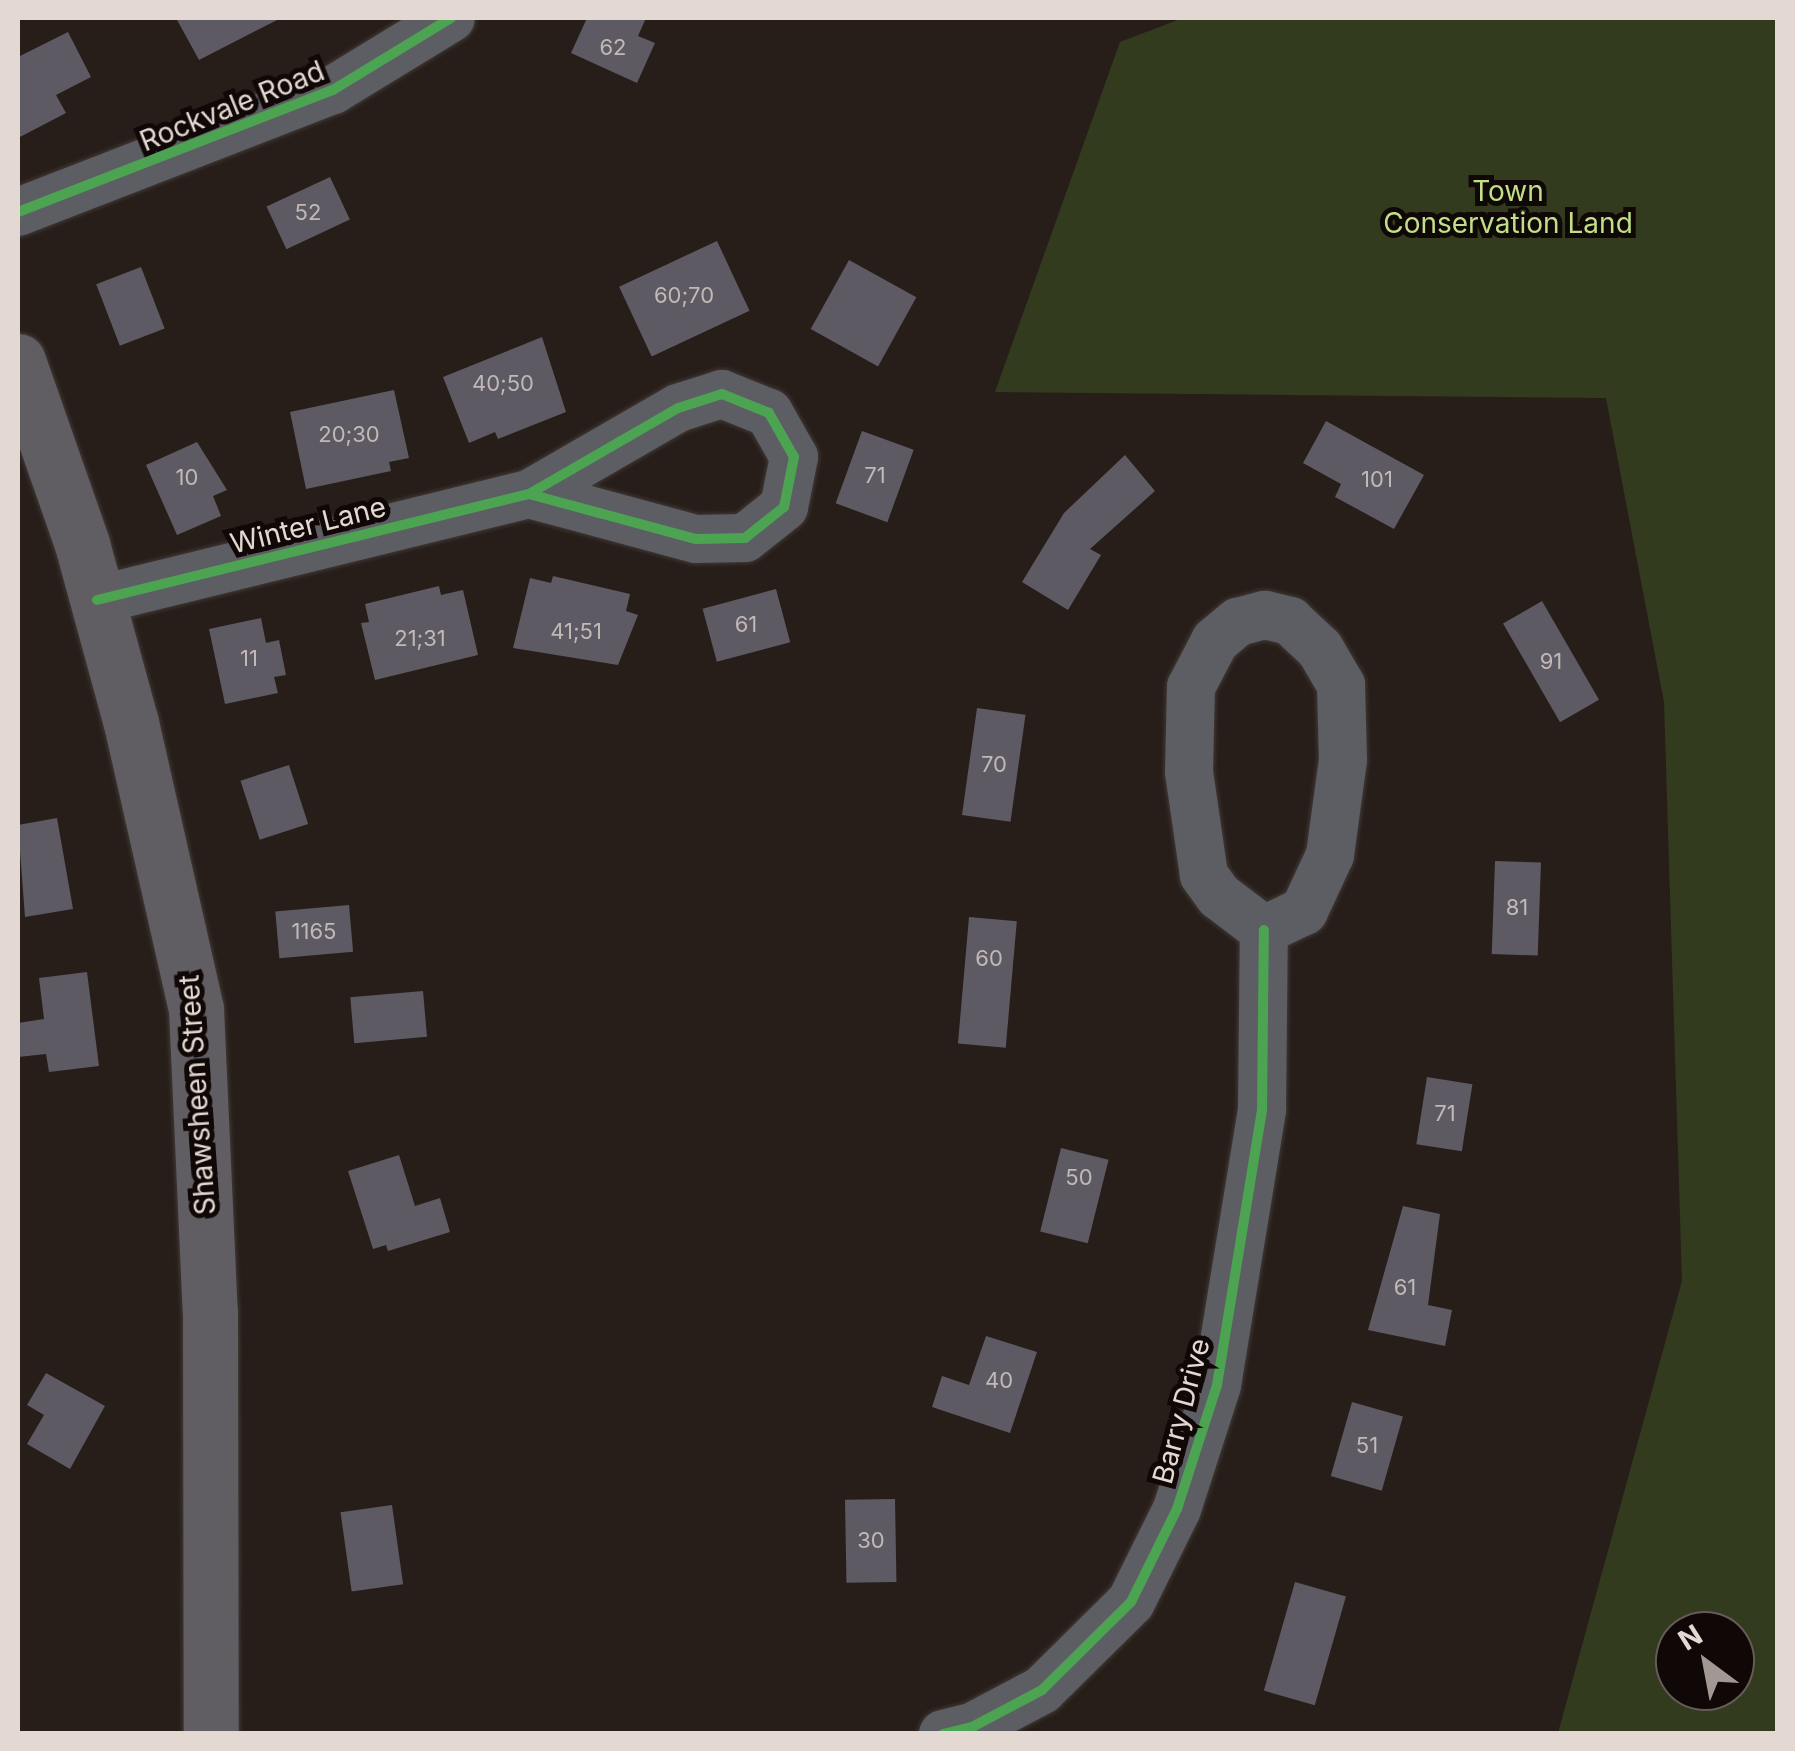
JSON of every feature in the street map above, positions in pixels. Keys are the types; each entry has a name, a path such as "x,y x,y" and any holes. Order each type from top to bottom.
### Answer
{"main road":[{"name":"Shawsheen Street","path":"18,361 97,600 196,1009 210,1312 211,1734"}],"street":[{"name":"Rockvale Road","path":"18,212 332,90 451,18"},
{"name":"Winter Lane","path":"97,600 529,494 678,408 722,394 769,413 794,457 784,506 745,538 720,542 529,494"},
{"path":"1265,615 1290,621 1320,648 1342,685 1343,760 1330,856 1304,912 1264,930 1219,896 1204,874 1189,772 1191,686 1216,640 1238,622 1265,615"},
{"name":"Barry Drive","path":"943,1734 974,1726 1042,1690 1131,1602 1177,1509 1217,1385 1262,1109 1264,930"}],"green space":[{"name":"Town Conservation Land","path":"1183,18 1777,18 1777,1733 1558,1733 1682,1281 1664,702 1606,398 995,392 1120,42"}],"building":[{"path":"176,18 281,18 199,60"},
{"path":"587,18 646,18 638,36 655,43 637,83 571,53"},
{"path":"68,32 91,77 56,95 66,113 18,138 18,57"},
{"path":"330,177 350,220 286,249 267,207"},
{"path":"717,241 750,311 652,356 619,287"},
{"path":"849,260 916,297 878,366 811,329"},
{"path":"141,267 165,329 120,346 96,284"},
{"path":"542,337 566,412 498,439 495,432 469,443 443,377"},
{"path":"394,390 409,458 389,462 391,471 306,489 290,412"},
{"path":"1326,421 1424,475 1394,529 1335,497 1341,484 1303,463"},
{"path":"862,431 914,450 887,522 836,503"},
{"path":"197,442 227,490 213,496 221,516 177,535 146,465"},
{"path":"1125,455 1155,491 1090,549 1101,555 1068,610 1022,582 1064,513"},
{"path":"553,576 630,594 626,611 638,615 618,665 513,648 530,578 551,583"},
{"path":"439,586 441,595 463,590 478,655 375,680 361,623 369,622 365,604"},
{"path":"776,589 790,642 717,662 703,609"},
{"path":"1542,601 1599,700 1560,722 1503,624"},
{"path":"261,618 266,643 279,640 286,675 274,677 278,693 225,704 209,629"},
{"path":"977,708 1026,715 1010,822 962,815"},
{"path":"289,765 308,824 260,840 240,781"},
{"path":"57,818 73,909 25,917 18,825"},
{"path":"1495,861 1541,863 1538,956 1492,954"},
{"path":"349,905 353,952 279,958 275,911"},
{"path":"969,917 1017,921 1006,1048 958,1044"},
{"path":"87,972 99,1066 49,1072 46,1054 18,1057 18,1023 44,1019 39,978"},
{"path":"423,991 427,1037 354,1043 350,997"},
{"path":"1427,1077 1472,1084 1462,1151 1416,1144"},
{"path":"1061,1148 1109,1160 1088,1243 1040,1231"},
{"path":"399,1155 415,1206 440,1198 450,1232 388,1251 386,1245 373,1249 348,1171"},
{"path":"1403,1206 1440,1214 1428,1305 1452,1310 1445,1346 1368,1330"},
{"path":"986,1336 1037,1352 1010,1433 932,1407 942,1376 969,1385"},
{"path":"46,1373 105,1406 70,1469 27,1444 44,1415 27,1405"},
{"path":"1352,1402 1403,1417 1382,1491 1331,1476"},
{"path":"895,1499 896,1582 846,1583 845,1500"},
{"path":"392,1505 403,1584 352,1591 341,1512"},
{"path":"1295,1582 1346,1597 1315,1705 1264,1691"}],"cycle path":[{"path":"18,212 333,90 451,18"},
{"path":"97,600 529,494 696,539 745,538 784,507 794,457 769,413 722,394 678,408 529,494"},
{"path":"943,1734 974,1726 1042,1690 1131,1602 1177,1509 1217,1385 1262,1109 1264,930"}]}
